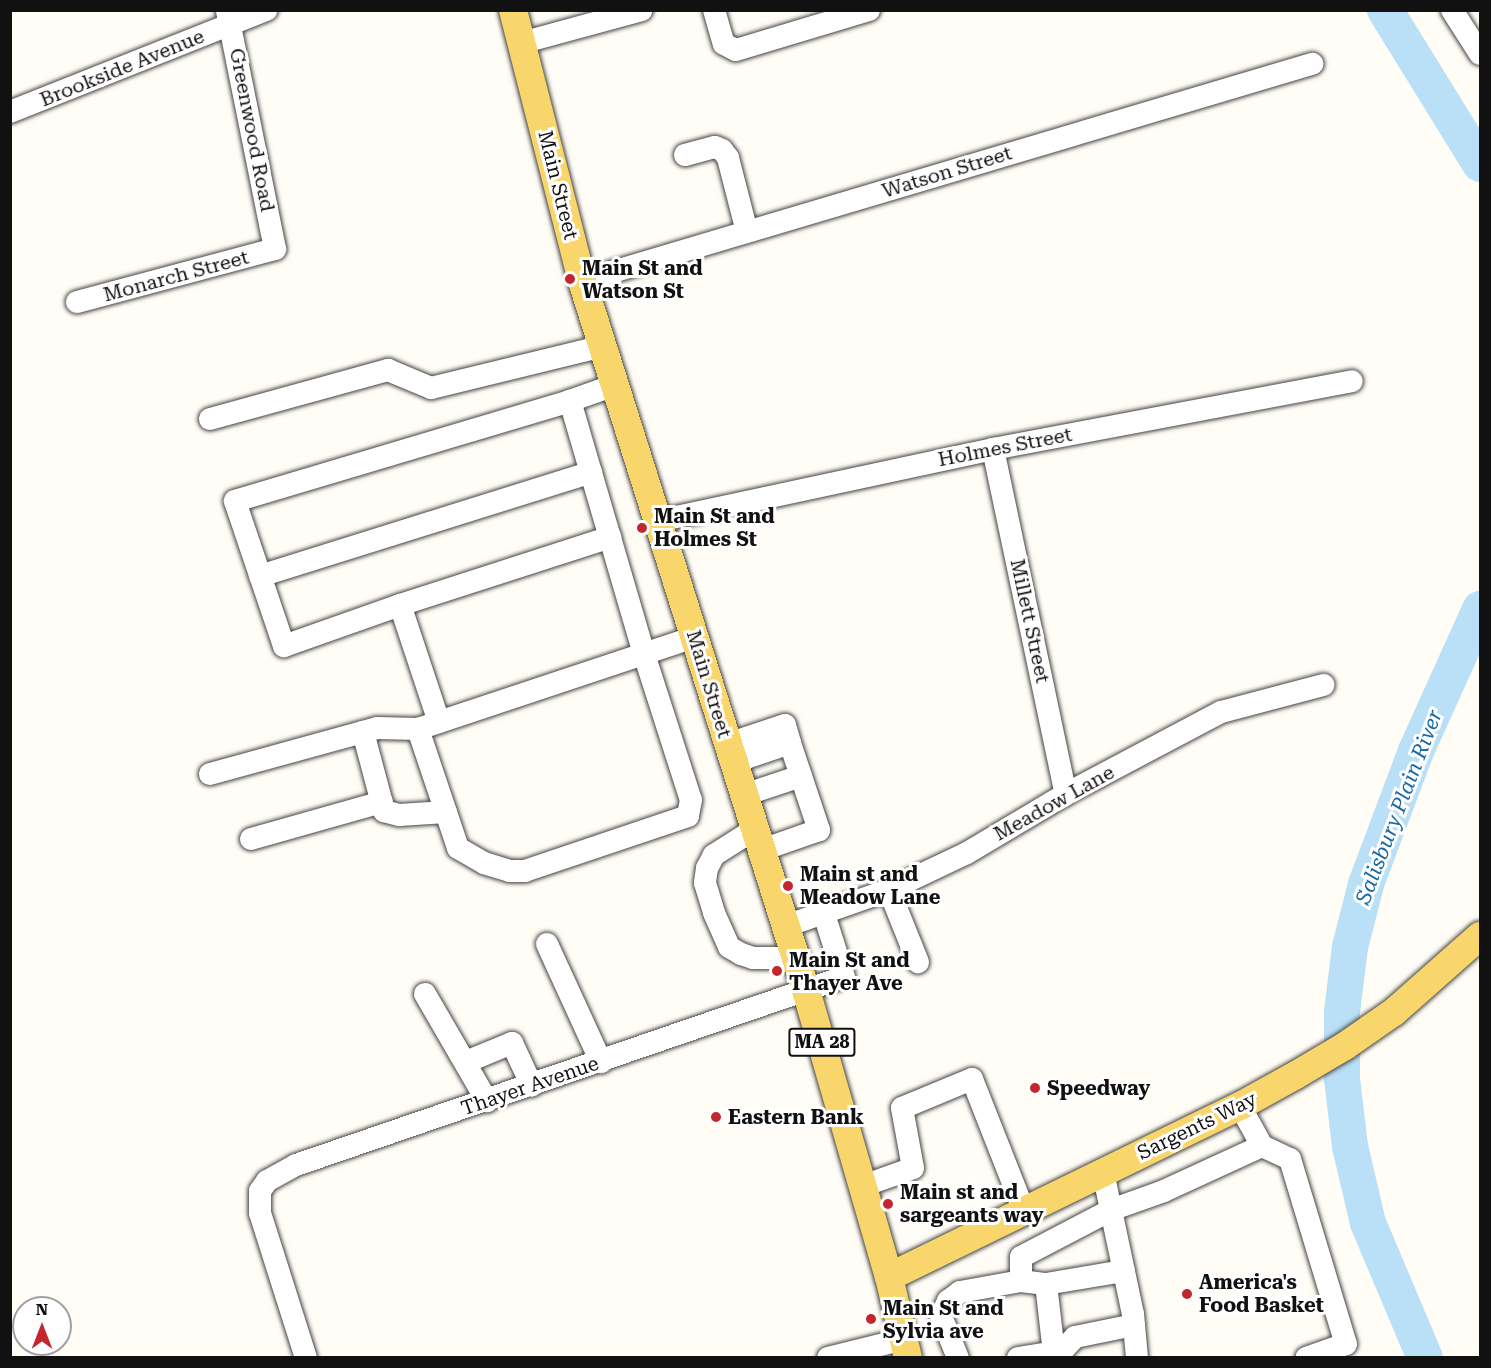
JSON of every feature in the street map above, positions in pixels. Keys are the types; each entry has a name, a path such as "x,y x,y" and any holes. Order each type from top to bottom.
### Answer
{"main road":[{"name":"Main Street","path":"513,10 582,281 806,990 864,1186 906,1348"},
{"name":"Sargents Way","path":"889,1277 1240,1106 1296,1076 1394,1012 1480,936"}],"street":[{"name":"Brookside Avenue","path":"10,112 229,18 266,10"},
{"path":"521,43 642,10"},
{"path":"714,10 724,44 736,50 869,10"},
{"path":"1452,10 1480,54"},
{"name":"Greenwood Road","path":"229,18 276,249"},
{"name":"Watson Street","path":"582,281 1312,64"},
{"path":"685,155 715,147 722,150 728,158 747,232"},
{"name":"Monarch Street","path":"77,302 276,249"},
{"path":"210,419 388,370 431,388 603,346"},
{"name":"Holmes Street","path":"658,521 993,449 1352,381"},
{"path":"610,537 400,605 284,646 235,501 615,386"},
{"path":"400,605 446,812 458,848 484,863 510,871 525,871 688,816 691,800 644,654 570,401"},
{"name":"Millett Street","path":"993,449 1066,794"},
{"path":"260,576 591,472"},
{"path":"210,774 377,728 428,725 695,637"},
{"name":"Meadow Lane","path":"786,926 889,890 967,853 1066,794 1221,712 1323,685"},
{"path":"363,732 384,811 399,815 446,812"},
{"path":"731,753 790,743 819,830 759,839 714,855 707,868 705,883 714,913 729,947 741,954 753,958 796,958"},
{"path":"744,795 801,776"},
{"path":"251,839 382,802"},
{"path":"889,890 918,962"},
{"name":"Thayer Avenue","path":"306,1358 260,1213 260,1191 267,1181 296,1166 844,977 824,914"},
{"path":"547,944 600,1062"},
{"path":"425,994 487,1101"},
{"path":"466,1062 512,1043 532,1086"},
{"path":"864,1186 913,1168 902,1108 972,1079 1024,1211"},
{"path":"1240,1106 1262,1146 1290,1159 1346,1344 1306,1358"},
{"path":"1021,1281 1021,1257 1111,1210 1164,1191 1262,1146"},
{"path":"1103,1172 1134,1325 1137,1358"},
{"path":"958,1358 941,1316 948,1301 960,1292 1021,1281 1046,1284 1124,1271"},
{"path":"1045,1355 1046,1284"},
{"path":"1045,1355 1075,1337 1134,1325"},
{"path":"834,1357 906,1348"}],"waterway":[{"name":"Salisbury Plain River","path":"1385,10 1480,164"},
{"name":"Salisbury Plain River","path":"1425,1358 1368,1223 1350,1146 1342,1079 1342,1012 1350,947 1366,884 1416,751 1480,609"}],"place":[{"name":"Main St and Watson St","path":"570,279"},
{"name":"Main St and Holmes St","path":"642,528"},
{"name":"Main st and Meadow Lane","path":"788,886"},
{"name":"Main St and Thayer Ave","path":"777,971"},
{"name":"Speedway","path":"1035,1088"},
{"name":"Eastern Bank","path":"716,1117"},
{"name":"Main st and sargeants way","path":"888,1204"},
{"name":"America's Food Basket","path":"1187,1294"},
{"name":"Main St and Sylvia ave","path":"871,1319"}]}
